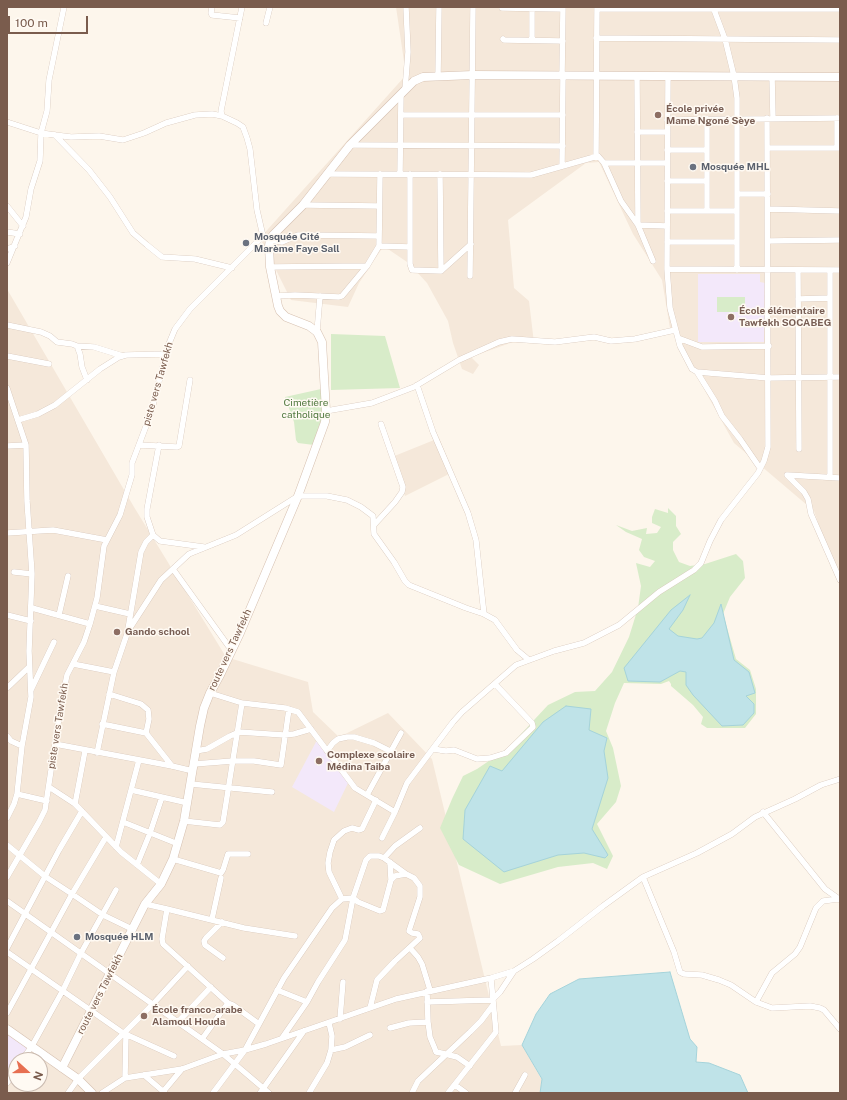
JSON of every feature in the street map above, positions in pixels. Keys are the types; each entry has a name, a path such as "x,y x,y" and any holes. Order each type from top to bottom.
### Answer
{"street":[{"path":"7,263 26,217 31,189 40,161 41,133 47,111 49,80 60,19 64,7"},
{"path":"212,7 212,15 240,18"},
{"path":"222,116 220,108 242,7"},
{"path":"266,23 270,7"},
{"path":"400,174 401,115 408,52 406,7"},
{"path":"438,76 439,7"},
{"path":"470,276 473,7"},
{"path":"502,8 563,8 562,166"},
{"path":"532,8 532,40"},
{"path":"596,156 597,8 840,9"},
{"path":"714,8 725,39 734,76 737,98 737,270"},
{"path":"596,38 840,40"},
{"path":"503,39 563,41"},
{"path":"267,238 278,230 303,205 350,145 414,81 423,77 473,75 840,77"},
{"path":"637,76 638,225"},
{"path":"668,76 666,270 670,308 675,330 680,346 692,369 697,372 715,401 722,416 760,468"},
{"path":"382,838 407,783 462,712 516,665 554,651 584,643 619,625 659,592 694,570 701,563 721,520 758,473 764,461 768,447 768,148 772,76"},
{"path":"7,122 41,133 71,137 99,136 123,140 144,134 166,123 195,115 212,114 222,116 240,125 245,130 250,149 257,210 267,238 270,267 280,311 286,317 309,326 317,332"},
{"path":"401,115 472,114 563,116"},
{"path":"667,120 838,118 838,148 768,148"},
{"path":"707,119 707,211"},
{"path":"637,132 667,132"},
{"path":"55,135 89,170 110,197 133,233 162,257 195,259 232,268"},
{"path":"350,145 563,146"},
{"path":"667,150 707,150"},
{"path":"327,174 531,175 596,156 604,163 621,201 638,225 653,261"},
{"path":"604,163 667,163"},
{"path":"276,296 342,296 367,266 379,246 380,174"},
{"path":"410,174 410,264 412,270 441,271 470,244"},
{"path":"440,174 441,271"},
{"path":"667,181 707,180"},
{"path":"737,194 768,194"},
{"path":"303,205 379,206"},
{"path":"7,206 23,226"},
{"path":"667,212 737,210"},
{"path":"768,210 840,211"},
{"path":"638,225 667,226"},
{"path":"7,232 20,234"},
{"path":"267,238 278,242 286,241 298,235 379,236"},
{"name":"piste vers Tawfekh","path":"7,877 39,822 47,801 67,675 90,624 95,606 103,551 120,515 132,475 132,463 157,391 165,354 175,329 185,316 232,268 267,238"},
{"path":"768,241 840,240"},
{"path":"667,242 737,242"},
{"path":"7,249 15,246"},
{"path":"379,246 410,247"},
{"path":"270,267 367,266"},
{"path":"666,270 840,270"},
{"path":"798,270 799,449"},
{"path":"830,270 830,477"},
{"path":"317,332 320,296"},
{"path":"798,299 830,298"},
{"path":"7,325 41,332 50,336 57,342 77,346 94,347 123,356 165,354"},
{"path":"326,412 372,403 417,385 459,360 499,342 512,340 555,342 594,337 611,341 635,339 675,330"},
{"name":"route vers Tawfekh","path":"62,1068 145,904 160,884 173,859 188,803 200,726 210,693 232,651 298,496 322,432 326,412 322,342 317,332"},
{"path":"678,338 702,347 769,346"},
{"path":"77,346 87,380"},
{"path":"7,356 49,364"},
{"path":"18,420 38,414 55,405 100,369 123,356"},
{"path":"697,372 769,378 840,377"},
{"path":"139,445 177,447 181,444 190,380"},
{"path":"417,385 434,432 468,513 476,540 484,614"},
{"path":"7,388 26,445 26,481 32,574 29,667 31,690 22,746 17,794 7,818"},
{"path":"374,525 395,502 403,487 380,424"},
{"path":"7,446 26,445"},
{"path":"158,446 147,518 153,535 160,541 204,547"},
{"path":"840,478 787,475 804,492 808,499 811,514 840,580"},
{"path":"128,631 161,580 189,554 236,535 298,496 327,496 347,500 368,511 373,516 374,534 409,585 484,614 495,620 517,650 529,660"},
{"path":"7,533 58,531 107,540"},
{"path":"97,752 114,672 128,631 141,552 146,542 153,535"},
{"path":"173,569 232,651"},
{"path":"14,572 32,574"},
{"path":"59,615 68,576"},
{"path":"95,606 130,614"},
{"path":"32,608 90,624"},
{"path":"7,615 30,621"},
{"path":"31,690 54,642"},
{"path":"73,664 114,672"},
{"path":"7,688 29,667"},
{"path":"433,749 446,751 454,750 477,759 490,758 506,753 533,727 532,723 495,684"},
{"path":"210,693 242,702 289,708 298,712 355,788 395,812"},
{"path":"109,694 141,704 148,710 149,718 146,733"},
{"path":"184,821 220,825 225,816 242,702"},
{"path":"55,744 172,766 193,768 233,761 254,761 281,765 289,708"},
{"path":"102,724 146,733 172,766"},
{"path":"196,751 207,749 239,732 284,736 311,729"},
{"path":"367,795 400,733"},
{"path":"7,736 11,741 22,746"},
{"path":"327,751 338,739 347,737 354,737 374,743 390,751"},
{"path":"75,804 85,750"},
{"path":"116,846 139,760"},
{"path":"102,1093 125,1078 182,1069 223,1054 245,1050 282,1039 396,999 491,978 514,971 533,960 558,942 603,906 643,877 697,853 732,834 755,816 763,812 840,779"},
{"path":"191,784 272,792"},
{"path":"49,788 75,804 106,837 136,865 160,884"},
{"path":"131,790 188,803"},
{"path":"17,794 47,801"},
{"path":"136,865 150,833 162,797"},
{"path":"342,899 329,872 328,863 334,840 344,831 352,828 359,830 362,829 376,800"},
{"path":"82,811 59,850 7,950 125,1034 174,1056"},
{"path":"763,812 825,889 839,899"},
{"path":"123,822 178,844"},
{"path":"384,858 395,846 420,828"},
{"path":"7,1013 72,894 106,837"},
{"path":"7,845 46,876 72,894 103,915 132,930"},
{"path":"173,859 221,872 228,854 248,854"},
{"path":"282,1039 307,1002 345,940 353,898 366,860 370,856 379,856 414,878 420,886 420,897 409,931 418,934 420,938 377,980 370,1008"},
{"path":"213,1093 245,1050 284,978 332,908 342,899 353,898 358,902 380,911 383,910 391,880 390,862"},
{"path":"391,880 395,876 406,874"},
{"path":"643,877 674,952 680,972 702,975 719,980 731,985 756,1002 772,1008 810,1006 820,1008 824,1010 840,1029"},
{"path":"212,919 221,878"},
{"path":"756,1002 772,973 795,954 805,938 813,914 816,908 823,901 825,889"},
{"path":"28,1052 116,890"},
{"path":"823,901 839,899"},
{"path":"7,901 223,1054 262,1091 269,1093"},
{"path":"145,904 212,919 244,928 294,936"},
{"path":"167,909 162,940 163,944 228,1003 259,1024"},
{"path":"222,922 204,941 205,945 223,958"},
{"path":"410,948 422,964 428,991 427,1002 430,1037 434,1049 436,1052 457,1057 470,1066"},
{"path":"68,1093 78,1079 125,1034 188,966"},
{"path":"412,1093 418,1081 481,1021 514,971"},
{"path":"448,1093 496,1032 491,978"},
{"path":"340,1019 343,982"},
{"path":"178,1023 211,987"},
{"path":"277,990 307,1002"},
{"path":"427,1002 493,1002"},
{"path":"202,1039 228,1003"},
{"path":"390,1028 409,1023 428,1022"},
{"path":"309,1093 326,1063 331,1050 332,1036 328,1023"},
{"path":"7,1029 78,1079 92,1093"},
{"path":"262,1091 304,1031"},
{"path":"125,1034 125,1078"},
{"path":"331,1050 344,1047 370,1035"},
{"path":"144,1075 164,1092 182,1069"},
{"path":"515,1093 525,1075"},
{"path":"455,1085 466,1093"}],"shaded area":[{"path":"396,7 840,7 840,585 814,511 734,443 670,328 662,280 633,234 599,162 586,163 508,220 514,288 529,301 534,343 513,342 471,357 479,365 473,374 462,369 453,343 448,321 427,283 416,271 412,271 407,262 385,247 383,247 359,283 348,307 291,300 260,238 406,75"},
{"name":"École élémentaire Tawfekh SOCABEG","path":"698,274 760,274 760,282 765,283 764,342 698,342"},
{"path":"7,289 134,507 226,657 308,682 313,712 339,737 388,713 432,759 501,1046 522,1045 542,1080 540,1093 7,1093"},
{"path":"439,438 453,472 405,496 392,457"},
{"name":"Complexe scolaire Médina Taiba","path":"317,740 349,781 334,812 292,787"},
{"path":"7,1032 28,1047 25,1052 8,1052 7,1078"}],"green space":[{"path":"717,297 745,297 745,312 717,312"},
{"path":"331,334 385,336 400,388 331,390"},
{"name":"Cimetière catholique","path":"321,389 322,417 314,445 298,443 296,440 294,422 285,397"},
{"path":"668,508 676,516 676,526 681,534 673,542 673,550 679,562 690,566 705,564 736,554 743,561 745,578 730,597 723,614 736,659 750,670 756,689 756,714 745,728 707,728 701,724 703,717 693,705 671,686 669,681 661,684 624,683 615,703 606,731 613,748 621,786 616,802 597,824 613,856 607,869 593,863 558,867 500,884 459,865 440,828 463,776 477,769 508,748 548,705 575,692 595,691 612,672 629,637 638,608 641,586 636,563 650,567 655,561 644,557 639,550 642,539 626,532 616,525 632,531 647,528 646,534 657,533 661,527 652,523 652,517 655,509 668,513"}],"water":[{"path":"690,595 683,610 669,629 678,636 697,639 702,638 714,623 721,604 734,660 749,672 755,693 746,696 754,704 754,713 743,725 722,726 693,695 686,685 686,672 680,671 660,682 628,681 624,668 671,610"},
{"path":"566,706 591,709 589,730 607,738 604,751 608,778 592,829 608,855 605,858 584,853 558,855 504,872 463,839 465,810 490,766 502,771 543,722"},
{"path":"670,972 690,1039 697,1047 696,1062 709,1063 740,1075 748,1093 540,1093 542,1079 522,1045 536,1014 550,994 579,979"}],"place":[{"name":"École privée Mame Ngoné Sèye","path":"658,115"},
{"name":"Mosquée MHL","path":"693,167"},
{"name":"Mosquée Cité Marème Faye Sall","path":"246,243"},
{"name":"École élémentaire Tawfekh SOCABEG","path":"731,317"},
{"name":"Gando school","path":"117,632"},
{"name":"Complexe scolaire Médina Taiba","path":"319,761"},
{"name":"Mosquée HLM","path":"77,937"},
{"name":"École franco-arabe Alamoul Houda","path":"144,1016"}]}
